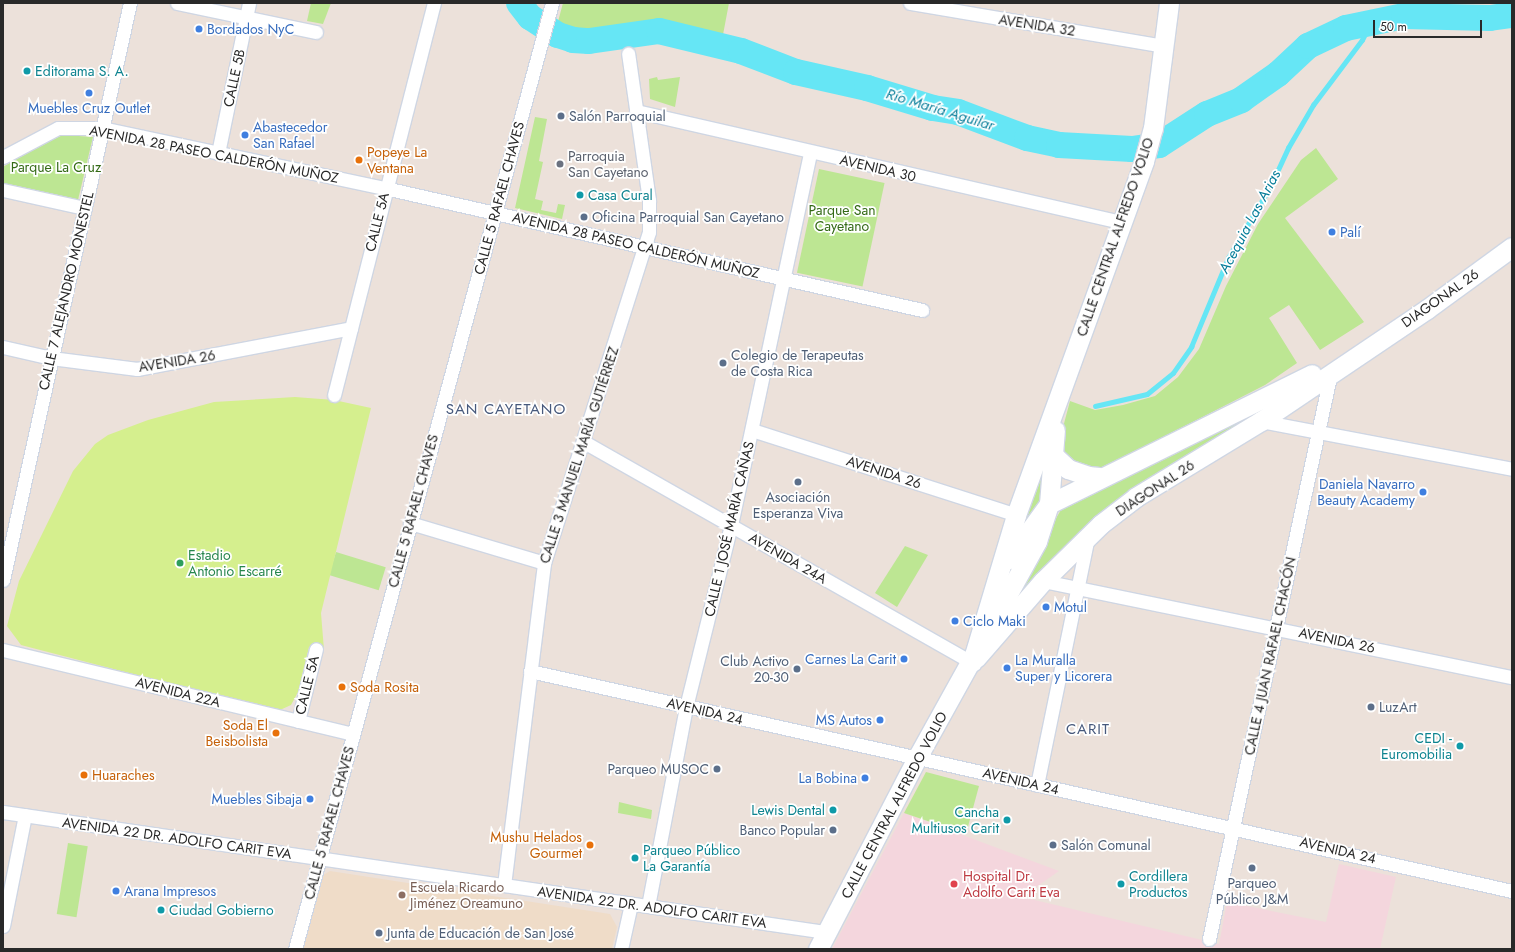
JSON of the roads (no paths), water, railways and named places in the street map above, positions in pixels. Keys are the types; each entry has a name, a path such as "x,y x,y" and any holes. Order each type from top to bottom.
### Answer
{"main road":[{"name":"CALLE CENTRAL ALFREDO VOLIO","path":"972,662 1016,515 1120,222 1144,161 1153,128 1169,3"},
{"name":"DIAGONAL 26","path":"972,662 1043,580 1088,536 1136,497 1261,421 1427,308 1512,247"},
{"name":"DIAGONAL 26","path":"999,575 1049,504 1099,477 1367,348"},
{"name":"CALLE CENTRAL ALFREDO VOLIO","path":"818,949 918,756 972,662 1037,541 1049,504 1052,454 1059,397"},
{"path":"1052,454 1068,469 1099,477"}],"street":[{"name":"CALLE 7 ALEJANDRO MONESTEL","path":"3,580 130,3"},
{"path":"177,3 316,32"},
{"name":"CALLE 5B","path":"218,153 249,3"},
{"name":"CALLE 5A","path":"334,395 385,188 434,3"},
{"name":"AVENIDA 32","path":"910,3 968,9 1164,46"},
{"name":"CALLE 5 RAFAEL CHAVES","path":"295,949 550,8"},
{"name":"CALLE 3 MANUEL MARÍA GUTIÉRREZ","path":"504,885 544,563 645,248 650,219 649,200 628,52"},
{"name":"AVENIDA 30","path":"636,111 810,153 1120,222"},
{"name":"AVENIDA 28 PASEO CALDERÓN MUÑOZ","path":"3,157 58,128 102,128 385,188 922,310"},
{"name":"CALLE 1 JOSÉ MARÍA CAÑAS","path":"648,906 686,707 731,525 785,279 810,153"},
{"path":"3,190 85,208"},
{"name":"AVENIDA 26","path":"3,347 52,358 119,368 156,367 351,328"},
{"name":"CALLE 4 JUAN RAFAEL CHACÓN","path":"1209,939 1331,372"},
{"path":"1261,421 1512,468"},
{"name":"AVENIDA 26","path":"752,430 1016,515"},
{"name":"AVENIDA 24A","path":"584,442 972,662"},
{"path":"410,523 544,563"},
{"path":"1038,785 1088,536"},
{"name":"AVENIDA 26","path":"1043,580 1512,677"},
{"name":"CALLE 5A","path":"298,721 316,649"},
{"name":"AVENIDA 22A","path":"3,650 353,734"},
{"name":"AVENIDA 24","path":"530,671 686,707 918,756 1038,785 1233,826 1512,890"},
{"name":"AVENIDA 22 DR. ADOLFO CARIT EVA","path":"3,812 826,932"},
{"path":"3,926 25,815"},
{"path":"621,949 631,904"}],"waterway":[{"name":"Río María Aguilar","path":"519,3 530,17 558,35 573,40 589,41 659,31 741,51 796,72 867,88 933,108 958,112 1027,138 1059,145 1132,149 1159,145 1207,114 1241,100 1278,74 1308,46 1346,28 1404,16 1490,18 1512,15"},
{"name":"Acequia Las Arias","path":"1095,406 1147,394 1173,373 1191,347 1228,258 1270,187 1288,148 1313,105 1362,40 1370,24"}],"place":[{"name":"Bordados NyC","path":"199,29"},
{"name":"Editorama S. A.","path":"27,71"},
{"name":"Muebles Cruz Outlet","path":"89,93"},
{"name":"Salón Parroquial","path":"561,116"},
{"name":"Abastecedor San Rafael","path":"245,135"},
{"name":"Popeye La Ventana","path":"359,160"},
{"name":"Parroquia San Cayetano","path":"560,164"},
{"name":"Casa Cural","path":"580,195"},
{"name":"Oficina Parroquial San Cayetano","path":"584,217"},
{"name":"Palí","path":"1332,232"},
{"name":"Colegio de Terapeutas de Costa Rica","path":"723,363"},
{"name":"Asociación Esperanza Viva","path":"798,482"},
{"name":"Daniela Navarro Beauty Academy","path":"1423,492"},
{"name":"Estadio Antonio Escarré","path":"180,563"},
{"name":"Motul","path":"1046,607"},
{"name":"Ciclo Maki","path":"955,621"},
{"name":"Carnes La Carit","path":"904,659"},
{"name":"La Muralla Super y Licorera","path":"1007,668"},
{"name":"Club Activo 20-30","path":"797,669"},
{"name":"Soda Rosita","path":"342,687"},
{"name":"LuzArt","path":"1371,707"},
{"name":"MS Autos","path":"880,720"},
{"name":"Soda El Beisbolista","path":"276,733"},
{"name":"CEDI - Euromobilia","path":"1460,746"},
{"name":"Parqueo MUSOC","path":"717,769"},
{"name":"Huaraches","path":"84,775"},
{"name":"La Bobina","path":"865,778"},
{"name":"Muebles Sibaja","path":"310,799"},
{"name":"Lewis Dental","path":"833,810"},
{"name":"Cancha Multiusos Carit","path":"1007,820"},
{"name":"Banco Popular","path":"833,830"},
{"name":"Mushu Helados Gourmet","path":"590,845"},
{"name":"Salón Comunal","path":"1053,845"},
{"name":"Parqueo Público La Garantía","path":"635,858"},
{"name":"Parqueo Público J&M","path":"1252,868"},
{"name":"Hospital Dr. Adolfo Carit Eva","path":"954,884"},
{"name":"Cordillera Productos","path":"1121,884"},
{"name":"Arana Impresos","path":"116,891"},
{"name":"Escuela Ricardo Jiménez Oreamuno","path":"402,895"},
{"name":"Ciudad Gobierno","path":"161,910"},
{"name":"Junta de Educación de San José","path":"379,933"}],"district":[{"name":"SAN CAYETANO","path":"506,410"},
{"name":"CARIT","path":"1088,730"}],"park label":[{"name":"Parque La Cruz","path":"56,167"},
{"name":"Parque San Cayetano","path":"842,218"}]}
